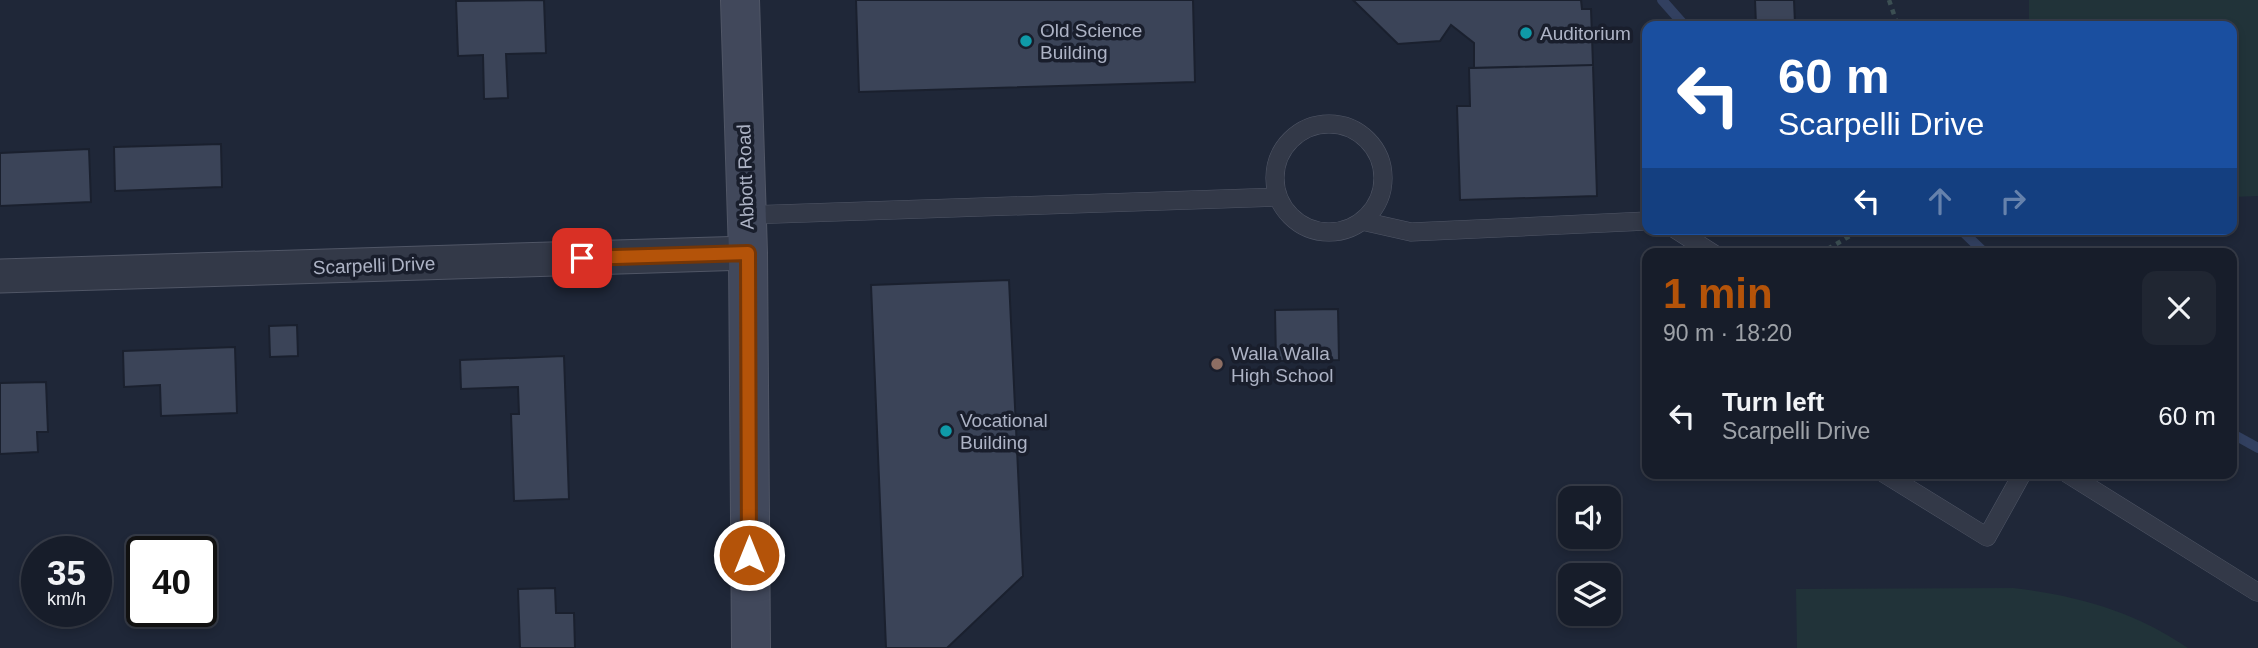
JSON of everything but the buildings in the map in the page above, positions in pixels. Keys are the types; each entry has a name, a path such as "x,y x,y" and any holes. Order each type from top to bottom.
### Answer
{"street":[{"name":"Abbott Road","path":"740,0 748,253 751,648"},
{"name":"Scarpelli Drive","path":"0,276 748,253"}],"lane":[{"path":"1328,124 1360,134 1372,145 1383,177 1381,194 1374,209 1362,221 1331,233 1314,231 1299,223 1286,211 1278,197 1275,180 1277,163 1284,148 1296,135 1311,127 1328,124"},
{"path":"747,215 1278,197"},
{"path":"1362,221 1411,232 1642,221"},
{"path":"1684,235 1705,248"},
{"path":"1893,479 1987,537 2019,479"},
{"path":"2076,479 2257,593"}],"path":[{"path":"1889,0 1896,21"},
{"path":"1829,248 1852,235"}],"shaded area":[{"path":"2029,0 2258,0 2258,196 2237,197 2237,21 2029,21"},
{"path":"2013,588 2060,595 2105,607 2148,624 2188,648 1797,648 1796,589"}],"waterway":[{"path":"1662,0 1681,21"},
{"path":"1966,235 1980,248"},
{"path":"2237,436 2258,448"}],"place":[{"name":"Auditorium","path":"1526,33"},
{"name":"Old Science Building","path":"1026,41"},
{"name":"Walla Walla High School","path":"1217,364"},
{"name":"Vocational Building","path":"946,431"}],"route":[{"path":"582,258 748,253 749,555"}]}
